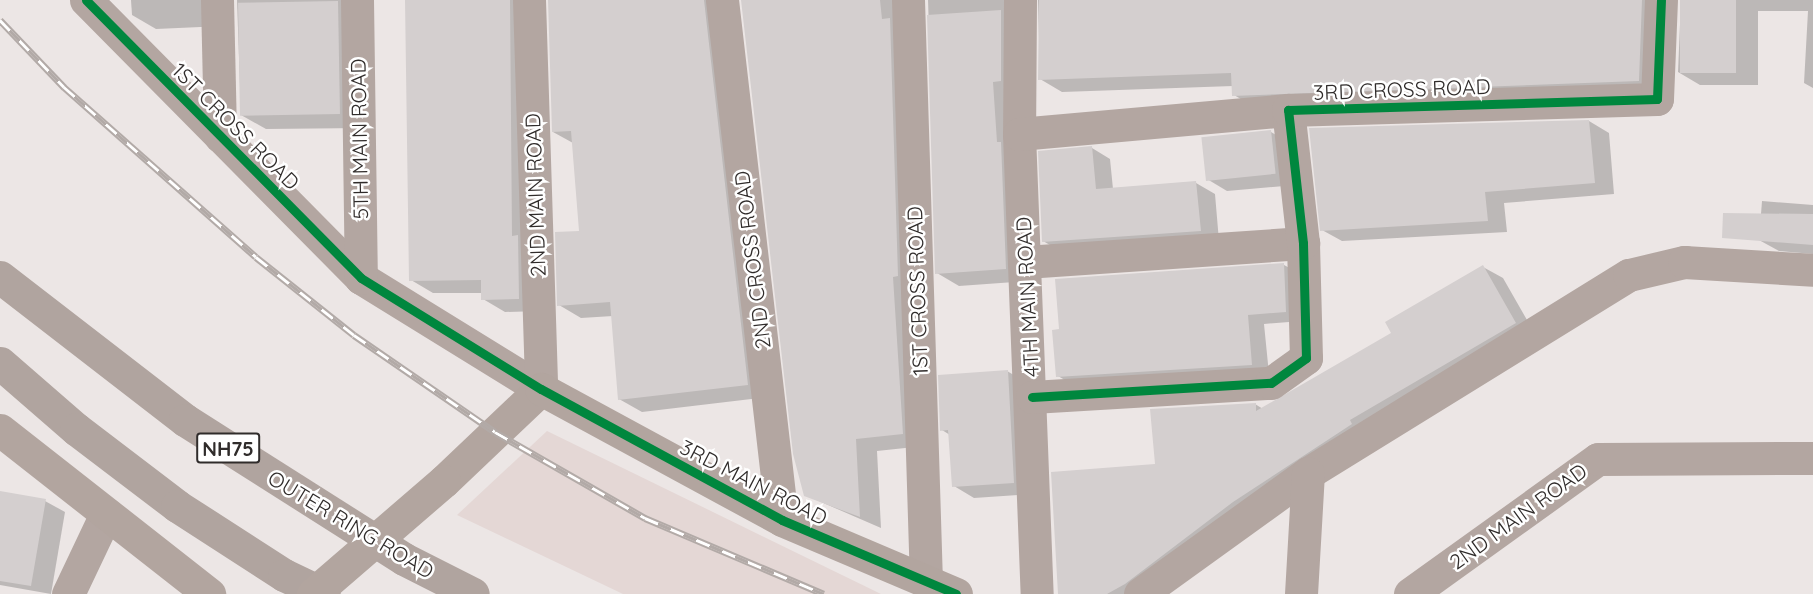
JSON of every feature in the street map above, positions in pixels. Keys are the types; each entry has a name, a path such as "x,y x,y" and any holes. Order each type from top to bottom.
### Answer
{"highway":[{"name":"OUTER RING ROAD","path":"0,277 185,420 404,559 473,594"},
{"path":"0,363 76,429 177,506 284,575 324,594"}],"street":[{"name":"1ST CROSS ROAD","path":"86,0 361,278 541,389"},
{"path":"217,0 220,136"},
{"name":"5TH MAIN ROAD","path":"357,0 361,278"},
{"name":"2ND MAIN ROAD","path":"529,0 541,389"},
{"name":"2ND CROSS ROAD","path":"722,0 782,520"},
{"name":"1ST CROSS ROAD","path":"908,0 926,582"},
{"name":"4TH MAIN ROAD","path":"1020,0 1019,134 1032,397 1037,594"},
{"name":"3RD CROSS ROAD","path":"1032,397 1271,382 1306,358 1303,243 1288,110 1657,99 1661,0"},
{"path":"1019,134 1288,110"},
{"path":"1025,262 1303,243"},
{"path":"1140,594 1308,473 1629,274 1684,262 1813,270"},
{"path":"313,594 444,481 541,389"},
{"name":"3RD MAIN ROAD","path":"541,389 782,520 956,594"},
{"path":"0,430 209,594"},
{"name":"2ND MAIN ROAD","path":"1410,594 1598,459 1813,458"},
{"path":"1301,594 1308,473"},
{"path":"68,594 106,514"}],"shaded area":[{"path":"547,431 881,594 623,594 457,515"}],"building":[{"path":"405,0 510,0 512,236 518,235 519,299 481,300 481,280 409,281"},
{"path":"548,0 704,0 748,385 618,400 610,302 557,306 555,232 579,231 571,131 552,132"},
{"path":"741,0 880,0 882,19 890,18 898,276 893,277 903,434 856,439 860,517 804,496 793,454"},
{"path":"1039,0 1642,0 1639,81 1232,96 1231,73 1038,80"},
{"path":"1680,0 1736,0 1736,73 1680,73"},
{"path":"338,1 340,114 240,116 238,3"},
{"path":"1001,10 1001,81 993,82 997,142 1001,142 1006,269 935,274 927,15"},
{"path":"1589,120 1595,183 1485,192 1488,221 1320,231 1309,128"},
{"path":"1271,130 1276,174 1206,181 1201,137"},
{"path":"1092,146 1096,189 1196,181 1201,231 1042,242 1038,151"},
{"path":"1723,213 1813,214 1813,245 1722,238"},
{"path":"1284,263 1286,312 1248,315 1252,365 1056,377 1052,330 1059,329 1055,279"},
{"path":"1483,265 1516,323 1350,420 1352,424 1233,502 1125,584 1107,594 1058,594 1051,472 1155,464 1150,409 1256,403 1256,411 1391,333 1385,322"},
{"path":"1008,370 1014,483 952,487 948,430 940,431 938,375"},
{"path":"0,491 46,499 31,586 0,581"}],"railway":[{"path":"0,20 64,87 256,257 354,335 495,432 645,518 824,594"}],"cycle path":[{"path":"86,0 361,278 541,389 782,520 956,594"},
{"path":"1032,397 1271,383 1306,358 1303,243 1288,110 1657,99 1661,0"}]}
